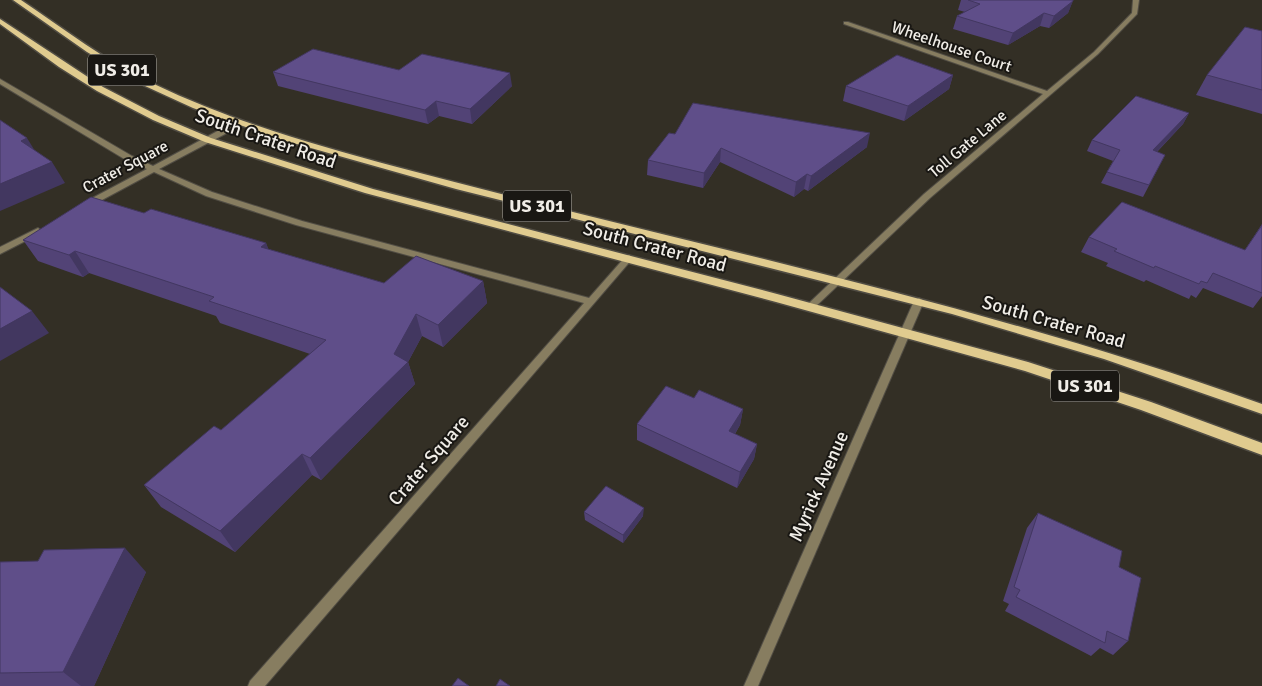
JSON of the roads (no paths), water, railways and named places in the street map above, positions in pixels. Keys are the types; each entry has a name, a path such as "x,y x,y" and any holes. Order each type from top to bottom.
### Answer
{"main road":[{"name":"South Crater Road","path":"16,0 130,75 167,94 239,123 317,149 469,190 919,301 1086,349 1262,409"},
{"name":"South Crater Road","path":"0,21 62,65 100,89 156,118 208,140 369,191 629,258 1028,368 1137,403 1262,449"}],"street":[{"name":"Toll Gate Lane","path":"810,307 927,196 1096,53 1135,13 1136,0"},
{"name":"Wheelhouse Court","path":"846,23 1048,94"},
{"path":"0,81 129,158 209,194 299,224 591,302"},
{"name":"Crater Square","path":"77,210 239,123"},
{"path":"0,251 44,228"},
{"name":"Crater Square","path":"255,686 629,258"},
{"name":"Myrick Avenue","path":"751,686 919,301"}]}
